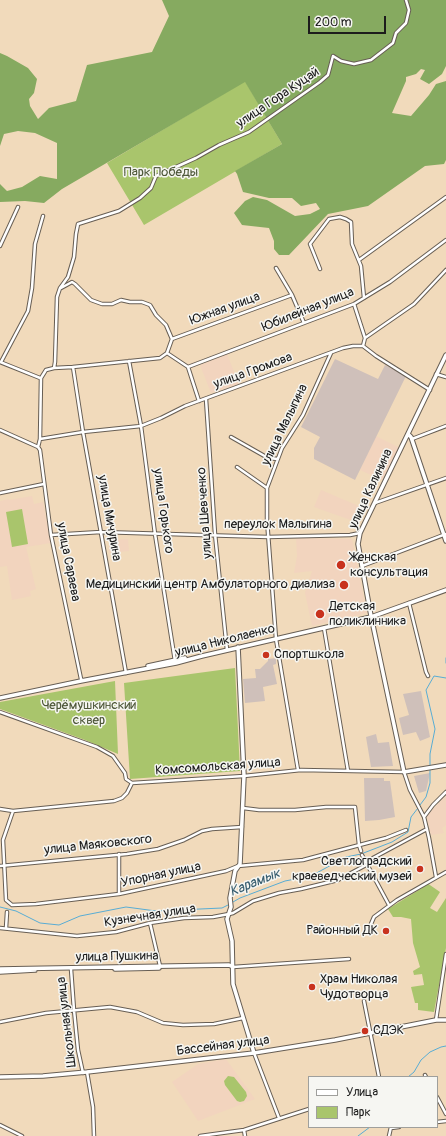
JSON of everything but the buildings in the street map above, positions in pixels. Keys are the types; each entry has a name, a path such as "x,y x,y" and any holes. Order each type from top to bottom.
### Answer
{"street":[{"name":"улица Гора Куцай","path":"54,368 57,297 60,288 68,277 74,257 78,224 119,212 140,198 151,188 156,176 248,132 328,75 333,56 341,61 354,64 371,60 393,43 396,33 406,24 409,10 406,0"},
{"path":"359,260 446,197"},
{"path":"0,246 18,207"},
{"path":"43,216 35,244 32,288 28,311 0,362 40,379 46,370 54,368 160,358 167,353 172,339 166,325 156,315 150,305 142,302 121,300 112,304 96,302 72,282 60,288"},
{"path":"320,269 310,244 330,219 340,217 351,222 352,244 361,266 364,298"},
{"name":"Юбилейная улица","path":"188,367 354,304 390,282 446,240"},
{"path":"276,268 292,295 304,323"},
{"path":"365,338 414,304 446,270"},
{"name":"Южная улица","path":"172,339 292,295"},
{"path":"354,304 365,338 363,346 376,356 429,389"},
{"name":"улица Громова","path":"40,439 83,432 141,426 199,401 332,352 353,346 363,346"},
{"name":"улица Малыгина","path":"298,770 276,638 266,506 267,488 282,448 303,415 332,352"},
{"path":"167,353 188,367 199,401"},
{"name":"улица Калинина","path":"424,817 410,790 404,772 358,544 360,533 446,356"},
{"name":"улица Горького","path":"128,361 141,426 155,534 176,662"},
{"name":"улица Мичурина","path":"73,367 125,672"},
{"path":"437,374 446,378"},
{"name":"улица Сараева","path":"40,379 40,439 38,447 41,456 51,535 82,680"},
{"name":"улица Шевченко","path":"206,399 216,534 227,649"},
{"path":"412,439 446,426"},
{"path":"0,430 38,447"},
{"path":"408,435 412,439 446,540"},
{"path":"230,437 268,458 278,459"},
{"path":"237,467 267,488"},
{"path":"445,534 362,566 359,544 361,534 375,503 446,478"},
{"path":"0,493 44,484"},
{"name":"переулок Малыгина","path":"51,535 101,532 216,534 268,537 350,535 360,533"},
{"name":"улица Николаенко","path":"0,697 176,662 238,646 373,617 446,590"},
{"path":"409,603 428,676"},
{"name":"улица Николаенко","path":"276,638 373,617"},
{"path":"324,628 348,771"},
{"path":"238,646 244,776 243,808 240,864 235,872 230,898 231,907 227,919 232,941 233,984 254,1053 278,1118"},
{"name":"улица Николаенко","path":"0,697 6,697 82,680"},
{"path":"0,712 97,747 113,756 124,773 126,779 132,783 127,793 122,798 114,801 13,812 0,809"},
{"name":"Комсомольская улица","path":"132,783 244,776 298,770 404,772 445,765"},
{"path":"436,877 424,817 446,792"},
{"path":"243,808 259,810 295,810 326,807 356,807 358,845 361,850"},
{"name":"Упорная улица","path":"13,812 2,839 5,865 6,900 12,905 36,904 119,894 226,871 238,866 303,860 386,838 406,830"},
{"name":"улица Маяковского","path":"0,866 119,854 158,848 184,840 202,831 242,827"},
{"name":"Кузнечная улица","path":"0,928 77,936 116,932 150,923 184,918 213,917 229,914 253,901 279,893 301,890 338,880 368,864 373,858 427,829"},
{"path":"119,854 119,894"},
{"path":"362,855 389,906"},
{"path":"371,924 374,918 389,906 446,872"},
{"path":"6,928 7,912"},
{"path":"150,923 159,967"},
{"path":"436,1020 446,954"},
{"name":"улица Пушкина","path":"0,970 233,967 349,959"},
{"name":"улица Пушкина","path":"0,970 159,967"},
{"name":"Школьная улица","path":"70,969 78,1050 93,1107 94,1136"},
{"path":"364,1001 379,1076"},
{"path":"0,1022 46,1013 110,1007 137,1012 162,1023 183,1025 214,1024 243,1018"},
{"name":"Бассейная улица","path":"0,1077 43,1076 254,1053 436,1020 446,1020"},
{"path":"438,1099 446,1114"},
{"path":"200,1136 244,1130 308,1108"},
{"path":"0,1125 22,1136"},
{"path":"389,1136 391,1128"},
{"path":"244,1130 245,1136"}],"shaded area":[{"path":"227,354 239,384 211,393 200,365"},
{"path":"335,359 378,379 385,365 406,376 355,480 314,459 314,448 320,437 301,427"},
{"path":"376,436 400,448 387,475 386,474 384,481 360,470"},
{"path":"321,490 366,509 359,523 314,507"},
{"path":"32,496 34,504 43,502 51,543 26,547 36,589 30,591 31,596 12,600 7,566 0,567 0,501"},
{"path":"296,538 352,539 367,613 312,626 305,593 312,571 294,573 297,556"},
{"path":"128,539 129,551 109,553 109,540"},
{"path":"276,658 276,664 273,665 277,684 263,687 265,701 245,703 243,679 256,678 255,669 260,669 268,661 268,659"},
{"path":"421,691 430,737 420,741 416,732 403,735 399,718 409,715 403,694"},
{"path":"376,734 378,743 389,742 393,766 371,767 366,737"},
{"path":"430,773 426,791 419,793 414,776"},
{"path":"364,778 384,778 384,781 390,781 395,817 365,821"},
{"path":"446,795 446,825 442,828 444,833 431,835 427,816"},
{"path":"226,1059 255,1099 198,1121 172,1082 198,1064"}],"green space":[{"path":"162,0 446,0 446,66 442,74 429,84 420,79 425,70 421,69 416,74 406,77 406,81 392,113 411,116 429,95 436,84 446,81 446,160 444,164 425,166 368,206 328,214 289,255 279,255 274,249 274,241 269,228 242,225 234,213 245,201 253,197 267,200 295,216 310,214 320,209 316,203 301,206 292,198 269,198 243,192 235,171 282,144 245,82 62,189 44,203 25,201 0,202 0,184 7,191 22,187 40,176 57,179 57,143 35,133 18,131 4,134 0,146 0,53 28,68 37,79 34,93 29,99 30,106 38,119 49,108 76,101 87,65 152,52 169,16"},
{"name":"Парк Победы","path":"245,81 282,144 144,225 107,163"},
{"path":"22,509 28,544 12,547 6,512"},
{"path":"235,668 240,771 130,779 124,683"},
{"name":"Черёмушкинский сквер","path":"115,681 118,754 85,740 0,709 0,702"},
{"path":"427,883 440,892 430,908 437,912 446,898 446,948 434,1012 418,1010 418,1003 415,1003 411,987 424,985 422,974 414,975 413,971 420,967 413,943 411,919 393,917 388,909 422,888"},
{"path":"228,1076 234,1077 246,1092 247,1096 244,1101 237,1101 225,1085 224,1081"}],"waterway":[{"name":"Карамык","path":"446,658 446,663"},
{"name":"Карамык","path":"430,766 430,754 435,729 426,690 434,676 446,678"},
{"name":"Карамык","path":"420,805 426,797 430,783 430,769"},
{"name":"Карамык","path":"233,902 285,881 311,876 346,857 361,854 392,842 408,832 411,817 418,808"},
{"name":"Карамык","path":"0,907 16,911 40,923 59,925 80,916 126,907 156,911 222,908 230,904"},
{"path":"409,1076 414,1072 421,1060 430,1052 446,1046"},
{"path":"358,1136 369,1128"}],"place":[{"name":"Женская консультация","path":"341,565"},
{"name":"Медицинский центр Амбулаторного диализа","path":"344,585"},
{"name":"Детская поликлинника","path":"320,614"},
{"name":"Спортшкола","path":"266,655"},
{"name":"Светлоградский краеведческий музей","path":"420,869"},
{"name":"Районный ДК","path":"386,931"},
{"name":"Храм Николая Чудотворца","path":"312,987"},
{"name":"СДЭК","path":"365,1031"}]}
